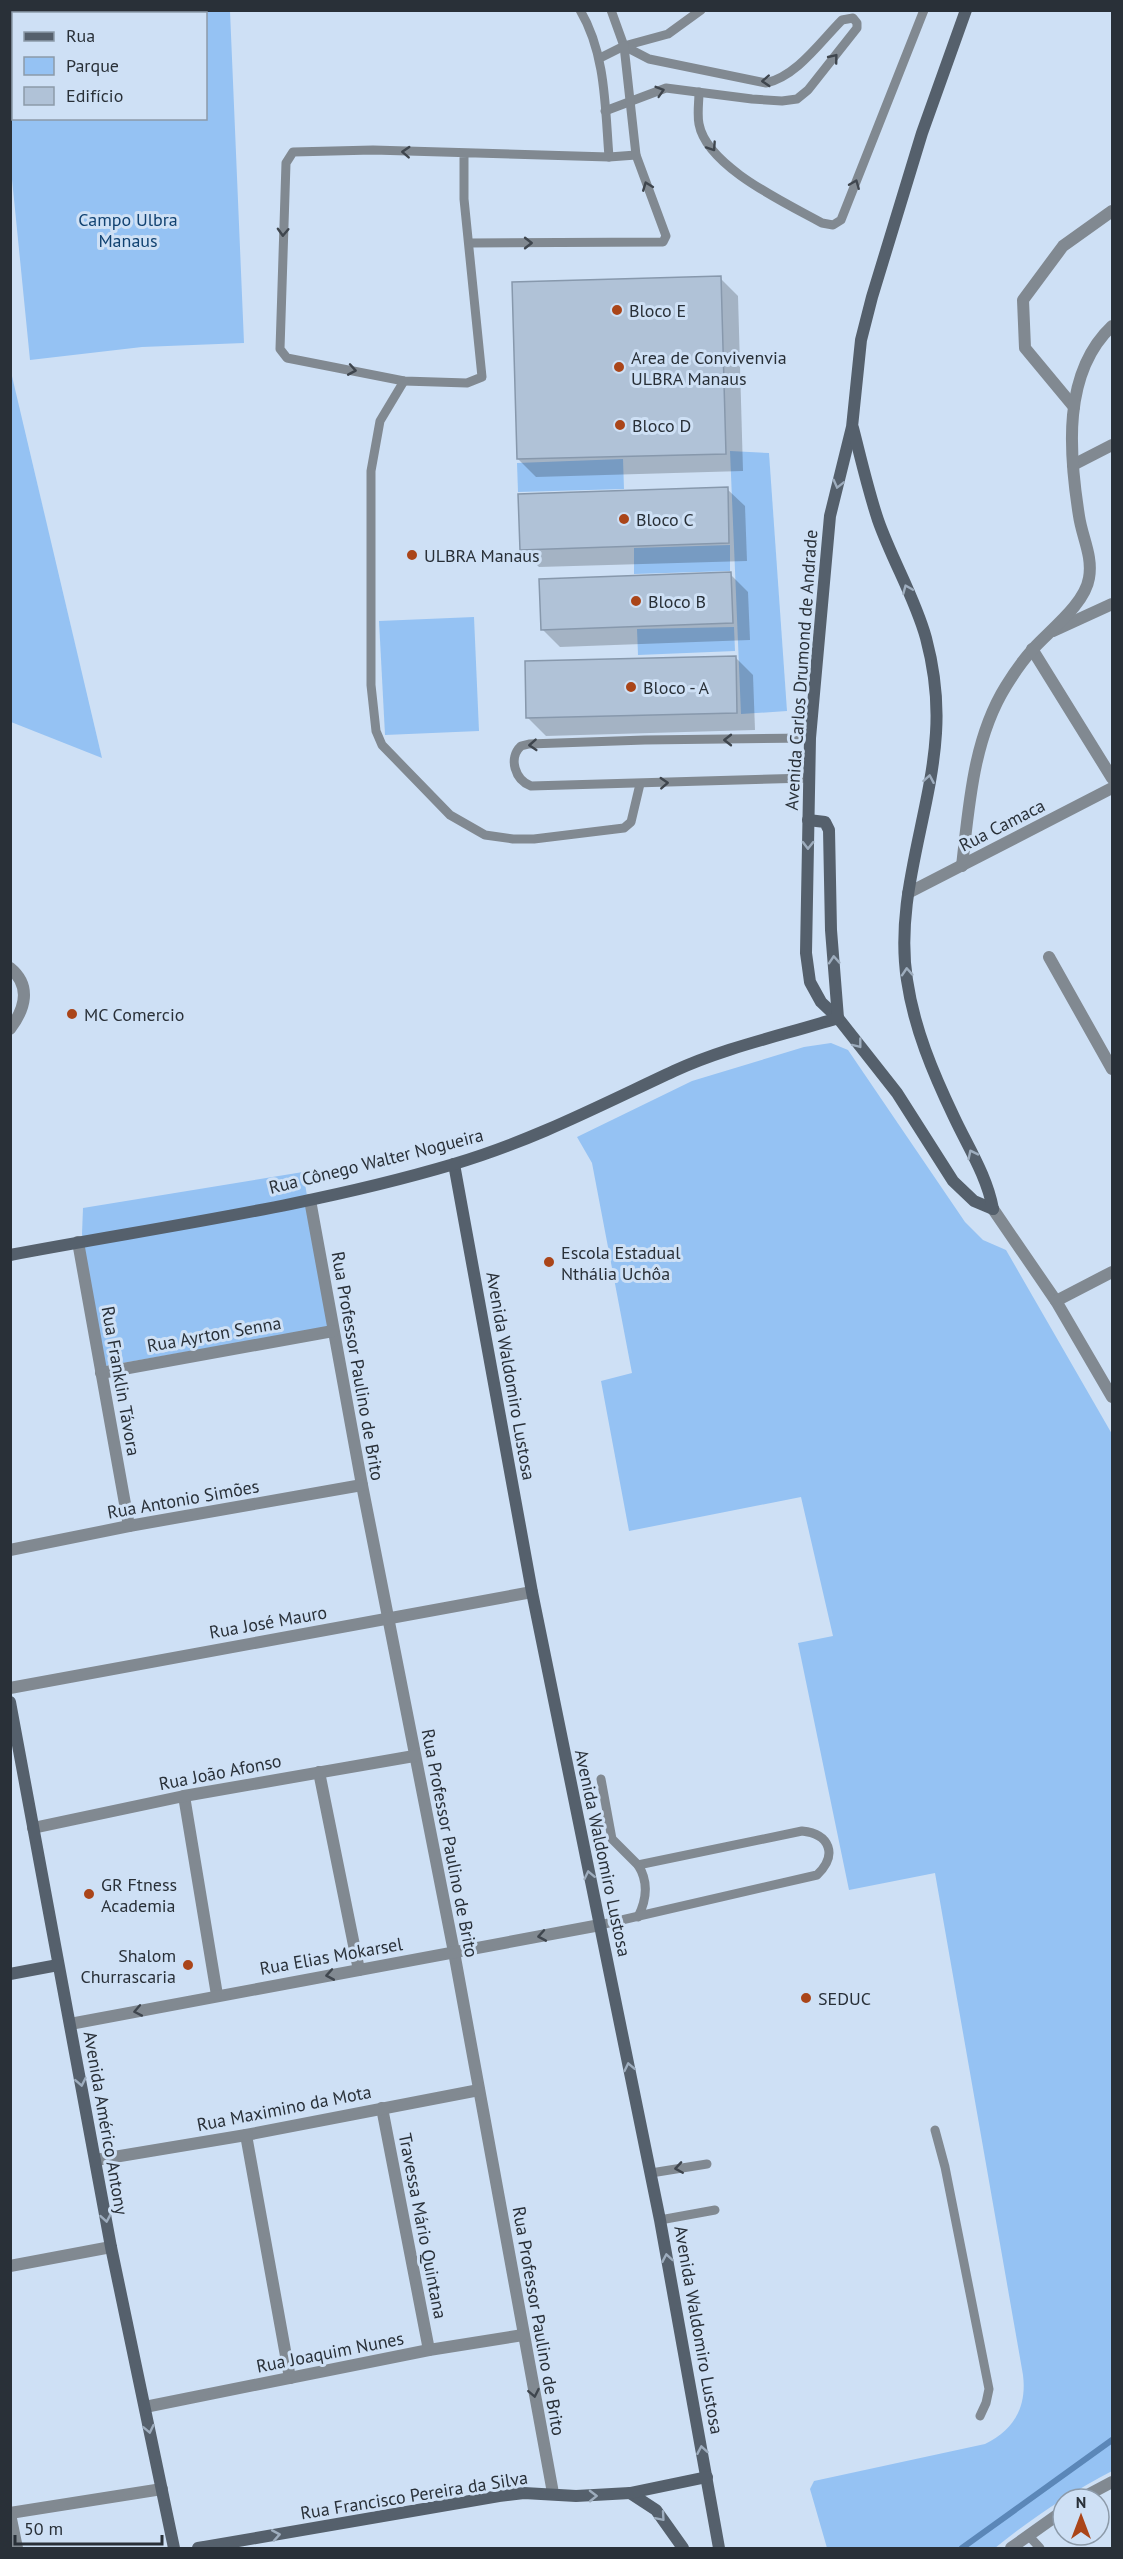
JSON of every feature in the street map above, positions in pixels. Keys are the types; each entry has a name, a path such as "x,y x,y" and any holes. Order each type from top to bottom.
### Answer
{"street":[{"name":"Avenida Carlos Drumond de Andrade","path":"966,10 922,133 872,297 861,340 852,427 831,516 810,738 806,952 810,982 821,1002 838,1018 897,1093 953,1181 975,1201 993,1209"},
{"path":"1074,407 1025,348 1023,300 1063,246 1113,211"},
{"path":"962,866 970,803 985,735 1005,687 1032,650 1084,593 1089,576 1089,553 1079,517 1073,465 1074,407 1078,382 1090,355 1113,326"},
{"name":"Avenida Carlos Drumond de Andrade","path":"852,427 879,520 926,637 934,682 936,732 930,778 908,893 905,936 906,976 911,1006 931,1068 981,1171 993,1209 1056,1301 1113,1397"},
{"path":"1073,465 1113,445"},
{"path":"1049,633 1113,604"},
{"path":"1032,650 1113,778"},
{"name":"Rua Camaca","path":"908,893 1113,788"},
{"path":"808,820 825,822 829,830 831,930 838,1018"},
{"path":"1049,957 1113,1069"},
{"path":"10,968 21,978 25,989 21,1014 10,1029"},
{"name":"Rua Cônego Walter Nogueira","path":"10,1255 310,1200 454,1164 521,1142 581,1117 675,1071 718,1054 838,1018"},
{"name":"Avenida Waldomiro Lustosa","path":"454,1164 532,1592 651,2173 720,2548"},
{"name":"Rua Professor Paulino de Brito","path":"310,1200 362,1485 454,1952 553,2493"},
{"name":"Rua Franklin Távora","path":"78,1242 129,1526"},
{"path":"1056,1301 1113,1272"},
{"name":"Rua Ayrton Senna","path":"101,1373 333,1331"},
{"name":"Rua Antonio Simões","path":"10,1550 129,1526 362,1485"},
{"name":"Rua José Mauro","path":"10,1688 532,1592"},
{"name":"Avenida Américo Antony","path":"10,1702 111,2247 174,2548"},
{"name":"Rua João Afonso","path":"33,1828 184,1796 414,1756"},
{"path":"319,1772 359,1970"},
{"path":"184,1796 217,1995"},
{"name":"Rua Elias Mokarsel","path":"70,2024 600,1925"},
{"path":"10,1974 58,1965"},
{"name":"Rua Maximino da Mota","path":"96,2160 246,2135 479,2090"},
{"name":"Travessa Mário Quintana","path":"382,2108 429,2350"},
{"path":"246,2135 290,2378"},
{"path":"10,2266 111,2247"},
{"name":"Rua Joaquim Nunes","path":"145,2407 429,2350 523,2335"},
{"name":"Rua Francisco Pereira da Silva","path":"198,2548 499,2496 630,2493 707,2476"},
{"path":"16,2548 10,2513 162,2489"},
{"path":"630,2493 656,2510 683,2548"},
{"path":"1011,2548 1051,2519"}],"lane":[{"path":"580,10 590,28 600,58 609,157"},
{"path":"470,243 663,242 666,236 636,155 628,103 624,46 610,10"},
{"path":"600,58 624,46 668,34 701,10"},
{"path":"699,92 699,126 713,150 734,173 822,223 833,225 841,220 924,10"},
{"path":"605,111 666,87 783,101 797,99 808,90 856,31 857,23 853,18 842,20 791,72 779,80 766,83 649,59 624,46"},
{"path":"464,153 464,199 482,377 467,383 404,381 288,358 280,349 285,163 293,152 373,150 609,157 636,155"},
{"path":"404,381 380,421 371,471 371,685 376,731 382,745 450,815 485,835 513,839 624,828 631,822 640,784"},
{"path":"809,778 531,786 520,781 516,774 515,754 521,746 529,744 810,738"},
{"path":"601,1779 612,1839 644,1874 646,1888 644,1905 638,1917"},
{"path":"600,1925 818,1875 826,1867 830,1853 826,1841 816,1833 802,1831 638,1865"},
{"path":"935,2130 945,2167 989,2389 980,2416"},
{"path":"651,2173 707,2164"},
{"path":"660,2220 715,2210"},
{"path":"1028,2535 1040,2548"}],"green space":[{"name":"Campo Ulbra Manaus","path":"10,11 230,11 244,343 142,347 30,360 11,169"},
{"path":"11,372 102,758 11,722"},
{"path":"730,451 769,453 787,711 741,714"},
{"path":"623,459 624,489 518,492 517,463"},
{"path":"730,545 730,571 634,574 634,548"},
{"path":"474,617 479,731 385,735 379,621"},
{"path":"734,627 735,651 638,655 637,629"},
{"path":"831,1043 848,1050 965,1222 983,1240 1006,1250 1112,1434 1112,2471 1083,2487 1051,2487 1051,2507 995,2548 827,2548 810,2489 814,2481 985,2444 1004,2432 1011,2424 1023,2397 1023,2375 935,1873 849,1890 798,1643 833,1636 801,1497 629,1531 601,1381 632,1373 592,1163 577,1137 692,1081 804,1047"},
{"path":"303,1172 329,1327 105,1366 82,1234 83,1208"}],"building":[{"path":"721,276 726,454 517,459 512,282"},
{"name":"Bloco C","path":"728,487 729,543 520,550 518,494"},
{"name":"Bloco B","path":"731,572 733,623 541,630 539,579"},
{"name":"Bloco - A","path":"736,656 737,713 526,718 525,661"}],"waterway":[{"path":"962,2548 1112,2440"}],"place":[{"name":"Bloco E","path":"617,310"},
{"name":"Area de Convivenvia ULBRA Manaus","path":"619,367"},
{"name":"Bloco D","path":"620,425"},
{"name":"Bloco C","path":"624,519"},
{"name":"ULBRA Manaus","path":"412,555"},
{"name":"Bloco B","path":"636,601"},
{"name":"Bloco - A","path":"631,687"},
{"name":"MC Comercio","path":"72,1014"},
{"name":"Escola Estadual Nthália Uchôa","path":"549,1262"},
{"name":"GR Ftness Academia","path":"89,1894"},
{"name":"Shalom Churrascaria","path":"188,1965"},
{"name":"SEDUC","path":"806,1998"}]}
